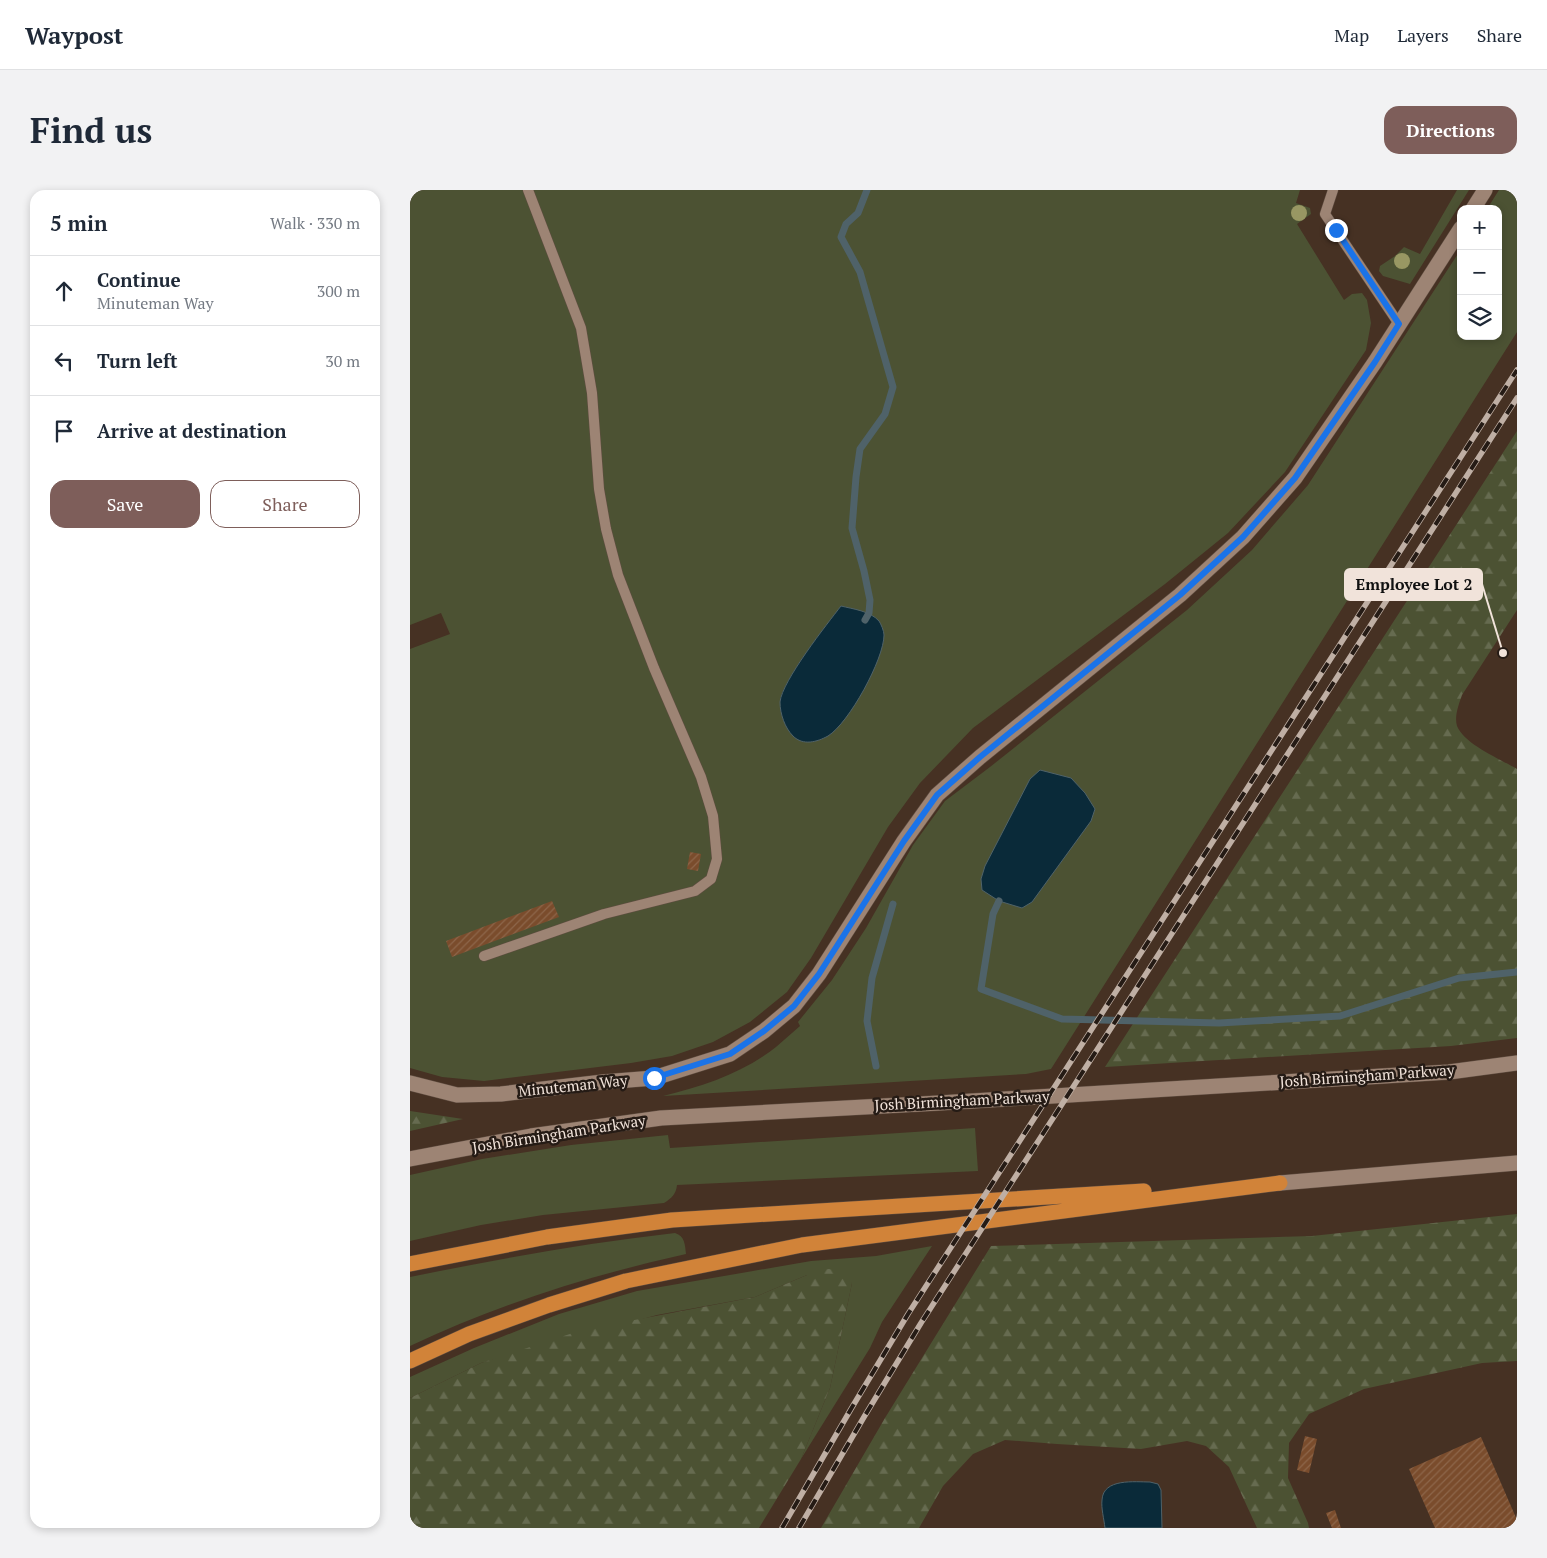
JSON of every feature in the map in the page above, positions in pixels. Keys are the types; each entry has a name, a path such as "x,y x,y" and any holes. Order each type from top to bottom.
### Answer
{"highway":[{"path":"410,1264 547,1237 672,1220 1280,1183"},
{"path":"410,1361 478,1331 550,1305 626,1281 802,1244 1280,1183"}],"street":[{"path":"1476,205 1485,190"},
{"name":"Minuteman Way","path":"410,1084 457,1095 492,1094 654,1078 730,1054 764,1031 794,1006 819,974 904,841 937,795 980,757 1180,595 1243,537 1295,478 1370,370 1457,234"},
{"name":"Josh Birmingham Parkway","path":"410,1159 531,1136 661,1118 1439,1072 1517,1063"},
{"path":"1280,1183 1517,1164"}],"lane":[{"path":"484,956 604,914 695,891 711,879 717,859 713,816 701,777 654,668 618,575 606,529 599,489 592,393 581,328 528,190"},
{"path":"1333,190 1325,214 1399,324"}],"green space":[{"path":"410,190 1300,190 1296,203 1310,208 1311,214 1297,224 1344,300 1352,294 1362,293 1367,300 1371,323 1366,350 1285,472 1228,533 1165,584 973,728 920,783 888,827 811,958 787,992 750,1022 713,1042 672,1056 631,1063 484,1081 442,1077 410,1068 410,649 450,634 441,613 410,625"},
{"path":"1457,190 1469,190 1460,205 1457,205 1457,209 1410,284 1383,276 1379,271 1380,266 1404,247 1420,254"},
{"path":"1499,190 1517,190 1517,332 1051,1069 1026,1074 663,1096 708,1083 737,1071 776,1047 800,1026 798,1022 832,980 866,928 913,845 945,801 1187,610 1252,550 1308,485 1457,255 1457,340 1502,340 1502,205 1490,205"},
{"path":"1517,431 1517,610 1462,695 1456,718 1457,726 1467,739 1517,769 1517,1038 1451,1046 1105,1067"},
{"path":"410,1111 463,1119 410,1131"},
{"path":"975,1128 978,1171 677,1185 673,1196 664,1203 543,1215 481,1225 410,1241 410,1175 482,1159 571,1145 668,1135 670,1148"},
{"path":"1517,1214 1517,1361 1482,1363 1364,1389 1309,1414 1289,1443 1288,1478 1309,1528 1257,1528 1229,1467 1206,1446 1187,1441 1141,1449 1005,1440 973,1454 943,1486 919,1528 821,1528 885,1418 991,1246 1312,1236"},
{"path":"675,1233 683,1239 686,1254 616,1271 546,1292 477,1317 410,1346 410,1277 542,1252"},
{"path":"932,1246 882,1322 870,1348 801,1459 830,1388 852,1283 807,1275 755,1297 657,1315 481,1363 410,1398 410,1377 474,1348 559,1314 637,1291 811,1261 876,1256"},
{"path":"828,1269 841,1270 852,1283 830,1388 801,1459 759,1528 410,1528 410,1398 481,1363 582,1330 755,1297 807,1275"}],"water":[{"path":"841,606 856,609 879,621 884,633 882,646 864,690 846,718 828,736 810,742 801,741 790,733 781,711 780,702 796,667"},
{"path":"1040,770 1071,778 1085,793 1095,809 1091,821 1032,902 1022,908 999,901 982,890 981,879 985,866 1030,779"},
{"path":"1128,1482 1158,1484 1161,1490 1162,1528 1105,1528 1102,1500 1108,1488"}],"building":[{"path":"690,852 701,854 698,871 687,869"},
{"path":"552,901 559,917 452,957 446,941"},
{"path":"1305,1436 1317,1439 1309,1473 1297,1470"},
{"path":"1481,1437 1517,1520 1517,1528 1435,1528 1409,1469"},
{"path":"1335,1510 1341,1528 1332,1528 1326,1513"}],"waterway":[{"path":"865,620 869,613 870,600 852,528 856,477 860,449 885,414 893,387 860,272 841,237 846,224 858,213 867,190"},
{"path":"999,901 993,914 981,989 1062,1019 1219,1023 1340,1016 1459,978 1517,972"},
{"path":"876,1066 867,1021 872,978 893,904"}],"railway":[{"path":"782,1528 908,1314 1517,370"},
{"path":"799,1528 921,1323 1517,398"}],"place":[{"name":"Employee Lot 2","path":"1503,653"}],"route":[{"path":"654,1078 730,1054 764,1031 794,1006 819,974 904,841 937,795 980,757 1180,595 1243,537 1295,478 1399,324 1336,230"}]}
